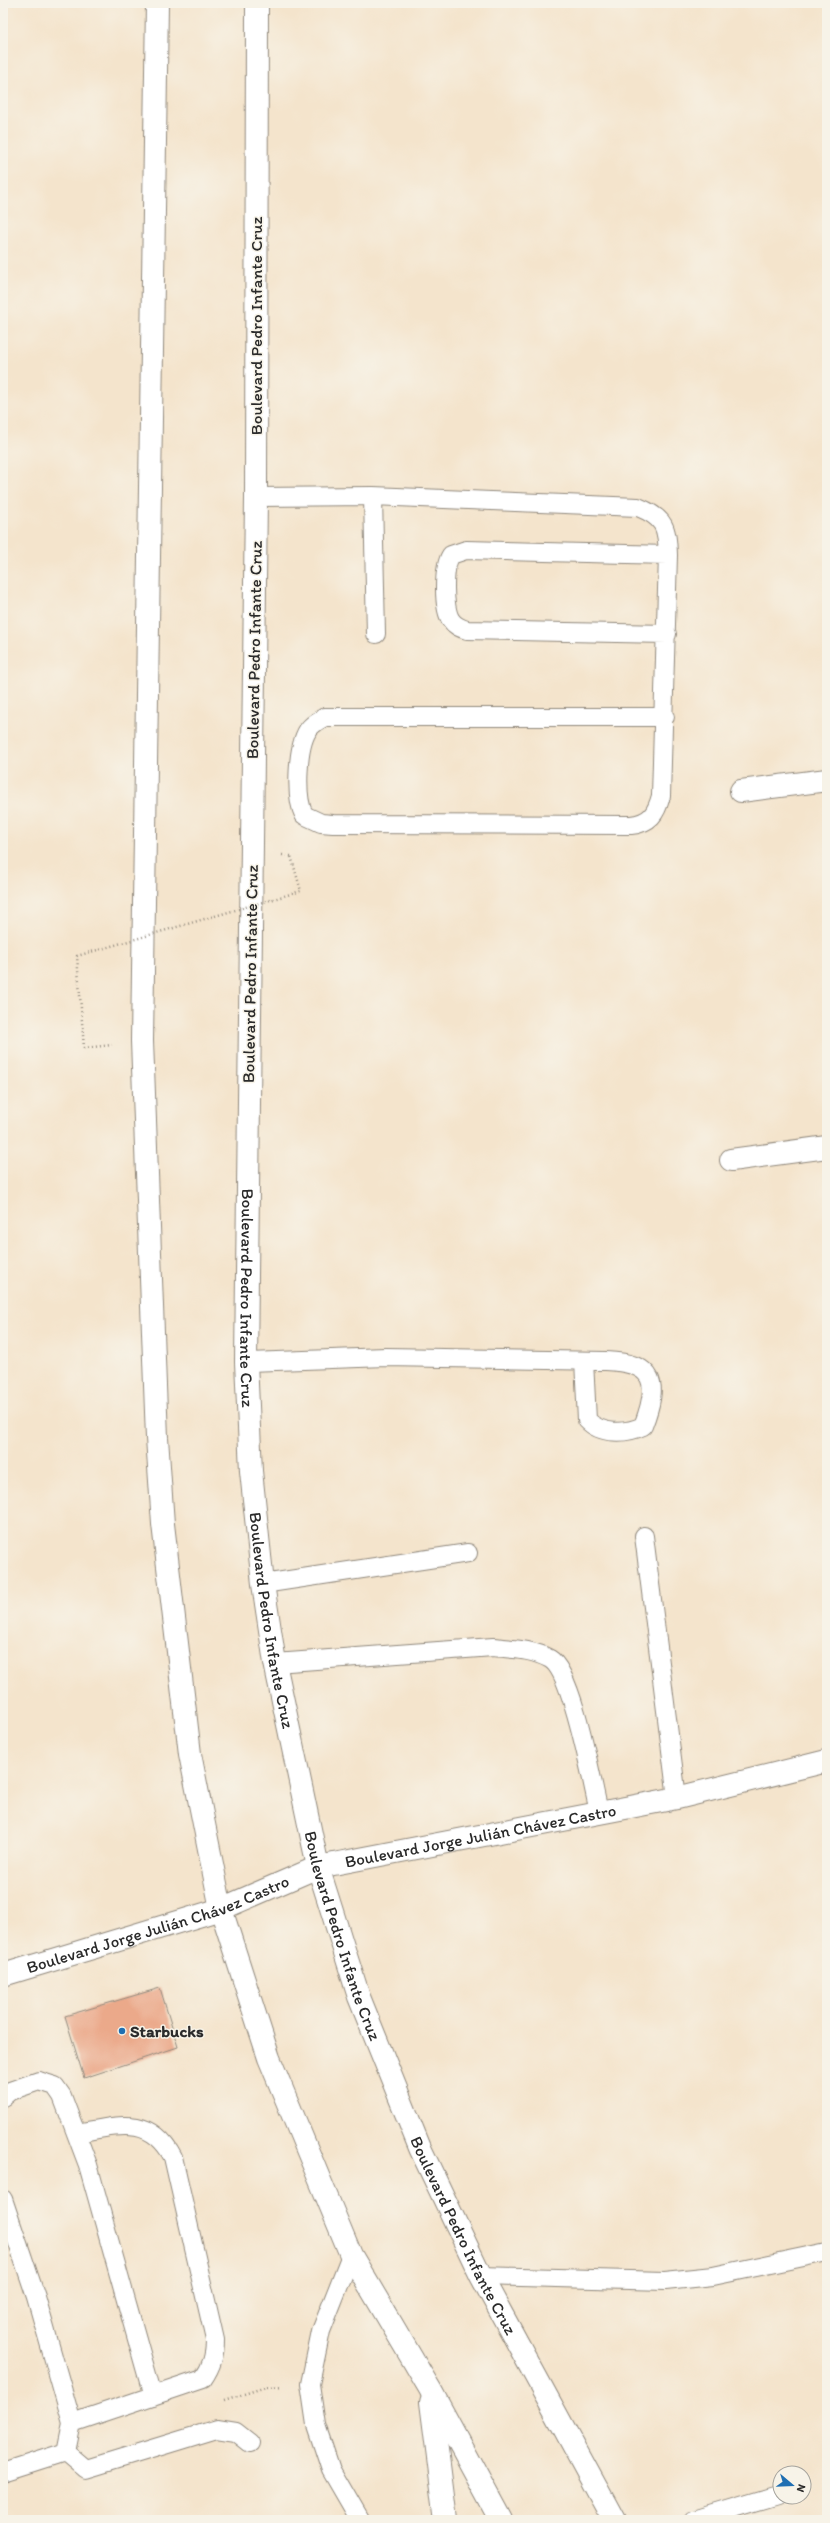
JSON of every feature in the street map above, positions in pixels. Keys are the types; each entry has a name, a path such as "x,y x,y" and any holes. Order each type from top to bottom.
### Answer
{"main road":[{"path":"157,3 143,1049 157,1438 163,1524 190,1754 221,1909 268,2058 351,2255 430,2389 501,2520"},
{"name":"Boulevard Pedro Infante Cruz","path":"256,3 256,497 246,1362 252,1471 263,1584 275,1663 318,1867 359,1997 420,2148 480,2276 614,2520"},
{"path":"742,791 827,780"},
{"path":"731,1160 827,1148"},
{"name":"Boulevard Jorge Julián Chávez Castro","path":"3,1975 221,1909 318,1867 677,1798 827,1761"},
{"path":"430,2389 446,2520"}],"lane":[{"path":"373,496 376,634"},
{"path":"256,497 373,496 638,507 651,512 662,521 667,533 668,555 665,717 660,796 658,808 652,817 642,824 333,824 312,820 304,815 300,807 300,752 303,741 314,723 325,717 665,717"},
{"path":"667,634 467,630 458,627 447,613 445,570 451,555 466,550 668,555"},
{"path":"246,1362 386,1357 584,1361 627,1362 641,1366 648,1374 652,1386 648,1415 643,1426 632,1431 604,1431 593,1427 586,1420 584,1361"},
{"path":"644,1536 677,1798"},
{"path":"263,1584 468,1553"},
{"path":"275,1663 493,1647 526,1650 551,1660 564,1678 573,1704 599,1812"},
{"path":"3,2097 10,2091 39,2081 55,2086 62,2096 88,2165 153,2396"},
{"path":"72,2423 203,2379 211,2367 215,2353 215,2340 173,2157 166,2144 152,2132 138,2126 121,2125 77,2133"},
{"path":"3,2199 36,2297 72,2423 66,2452"},
{"path":"480,2276 665,2281 692,2279 827,2252"},
{"path":"351,2255 321,2331 310,2384 316,2425 331,2470 360,2520"},
{"path":"66,2452 86,2469 217,2429 236,2432 250,2443"},
{"path":"3,2472 66,2452"},
{"path":"694,2520 772,2497"}],"path":[{"path":"84,1048 77,956 301,891 291,856"}],"building":[{"name":"Starbucks","path":"160,1988 178,2047 84,2078 65,2016"}],"place":[{"name":"Starbucks","path":"122,2031"}]}
